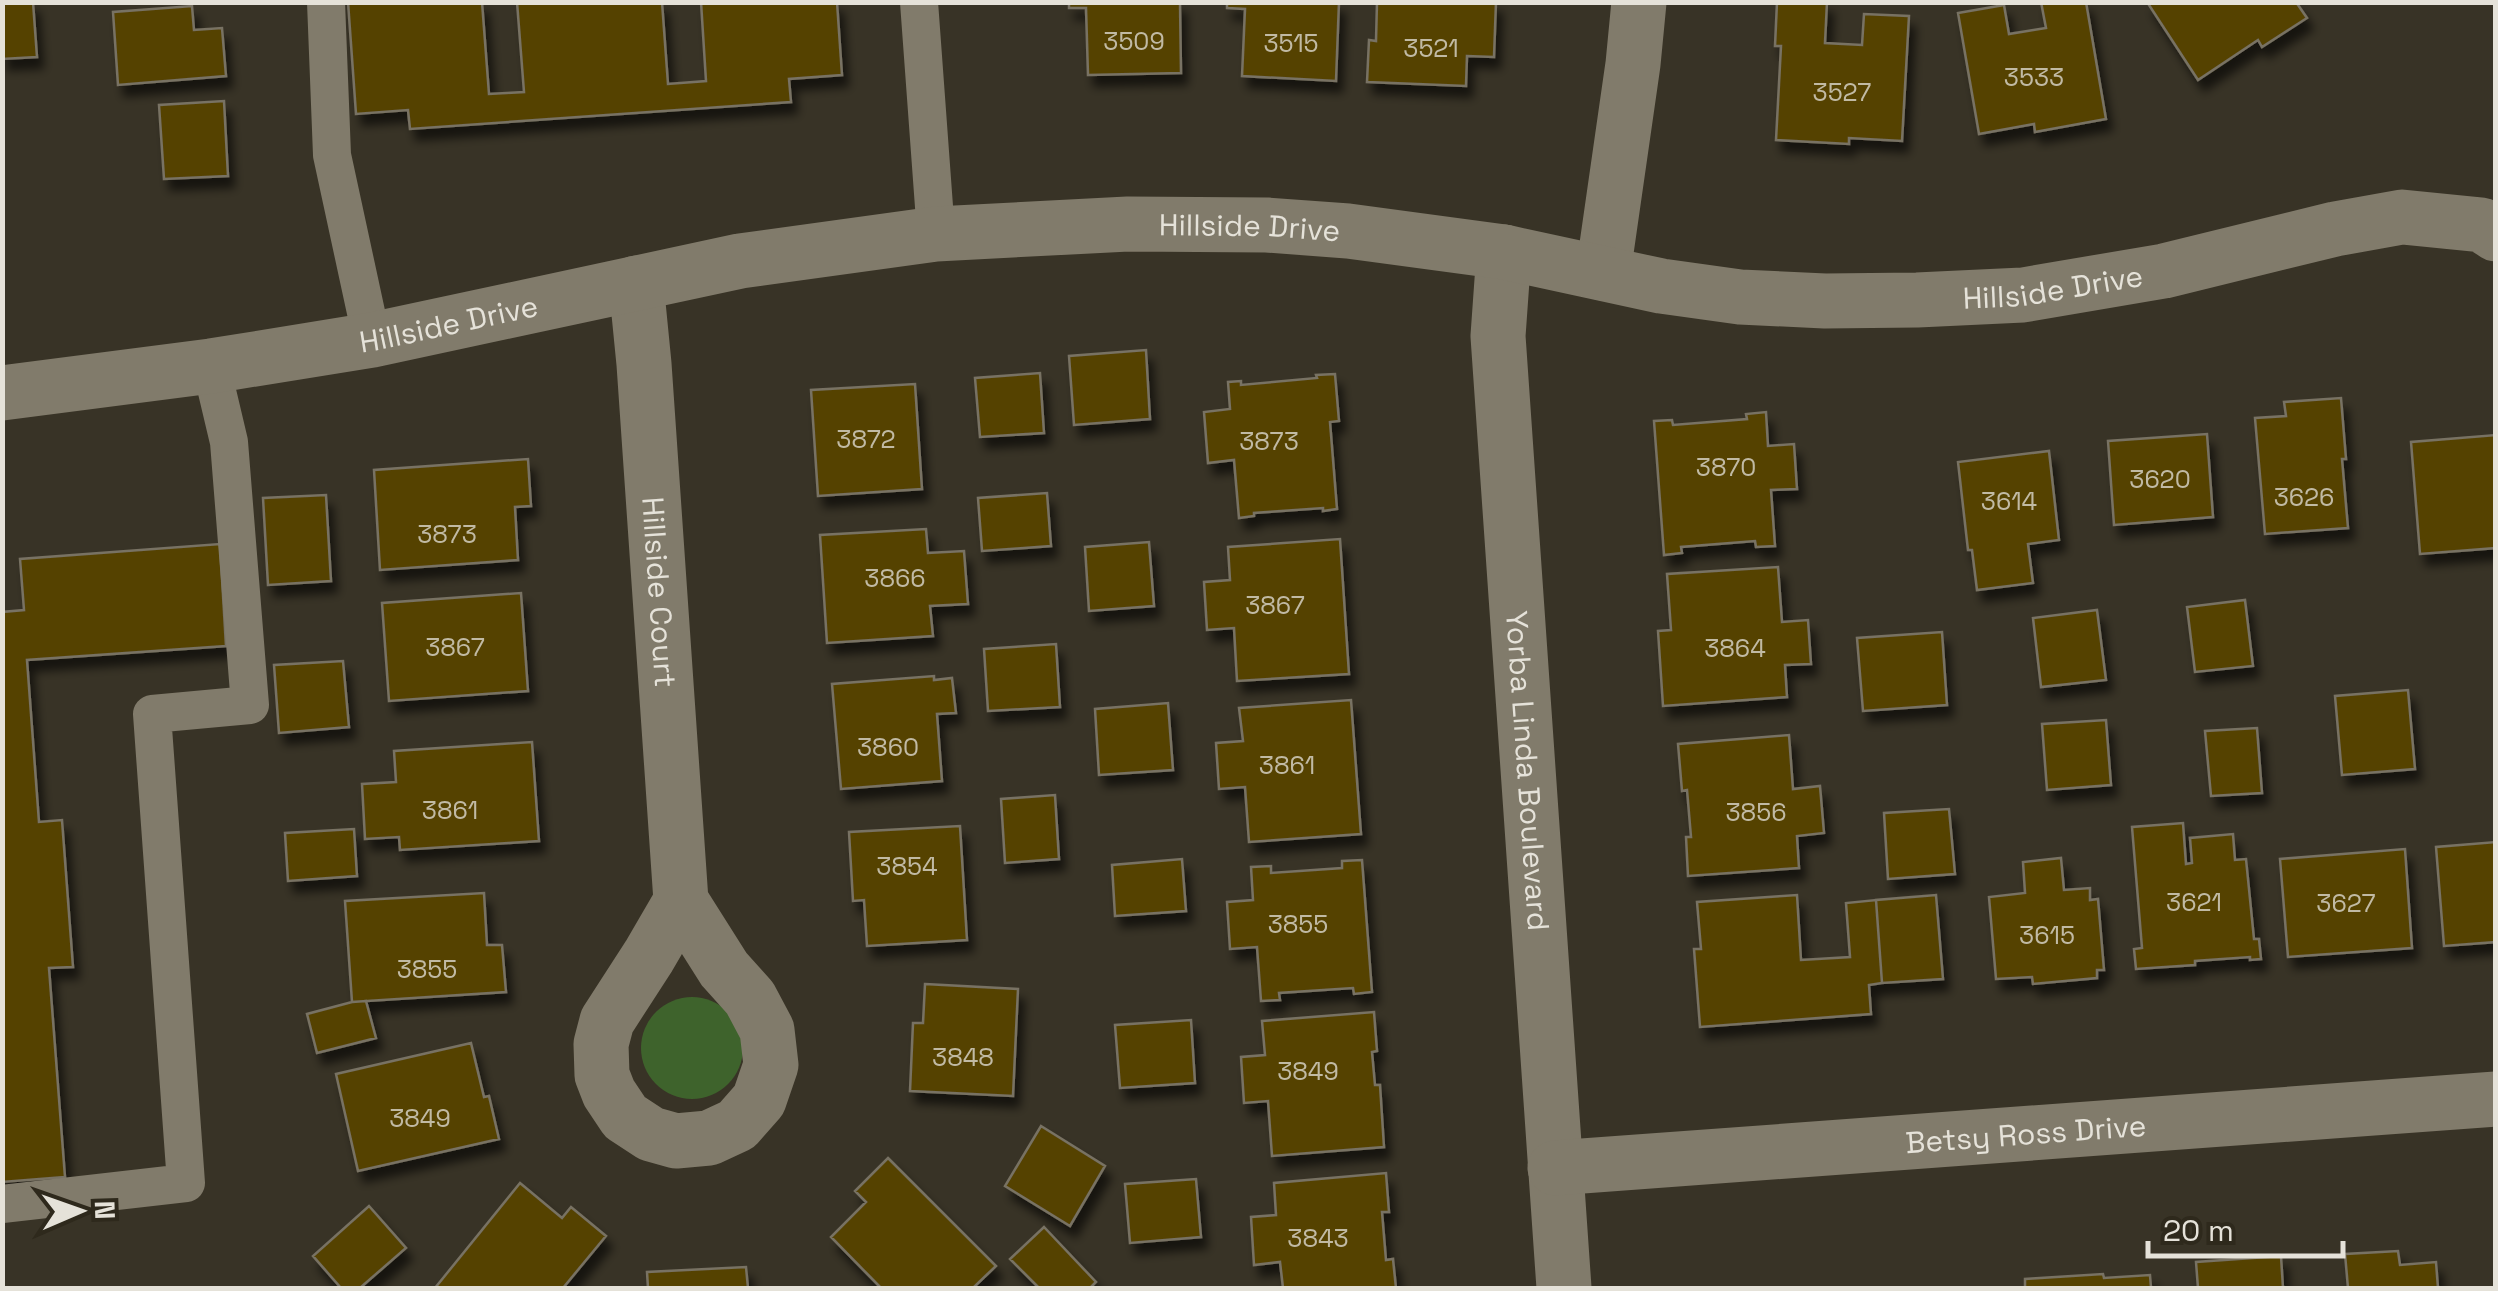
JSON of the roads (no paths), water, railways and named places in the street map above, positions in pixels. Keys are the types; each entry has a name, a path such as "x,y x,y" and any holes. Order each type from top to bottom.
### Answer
{"street":[{"path":"1602,273 1639,2"},
{"name":"Hillside Drive","path":"2,393 372,340 740,262 936,234 1128,224 1266,226 1348,232 1504,252 1661,286 1740,297 1825,301 2005,296 2164,271 2402,217 2491,218"},
{"name":"Yorba Linda Boulevard","path":"1504,252 1498,336 1564,1288"},
{"name":"Hillside Court","path":"636,284 681,901"},
{"name":"Betsy Ross Drive","path":"1555,1168 2496,1099"}],"lane":[{"path":"326,2 332,155 372,340"},
{"path":"919,2 936,234"},
{"path":"2,1204 186,1183 152,714 250,705 229,442 211,366"}]}
